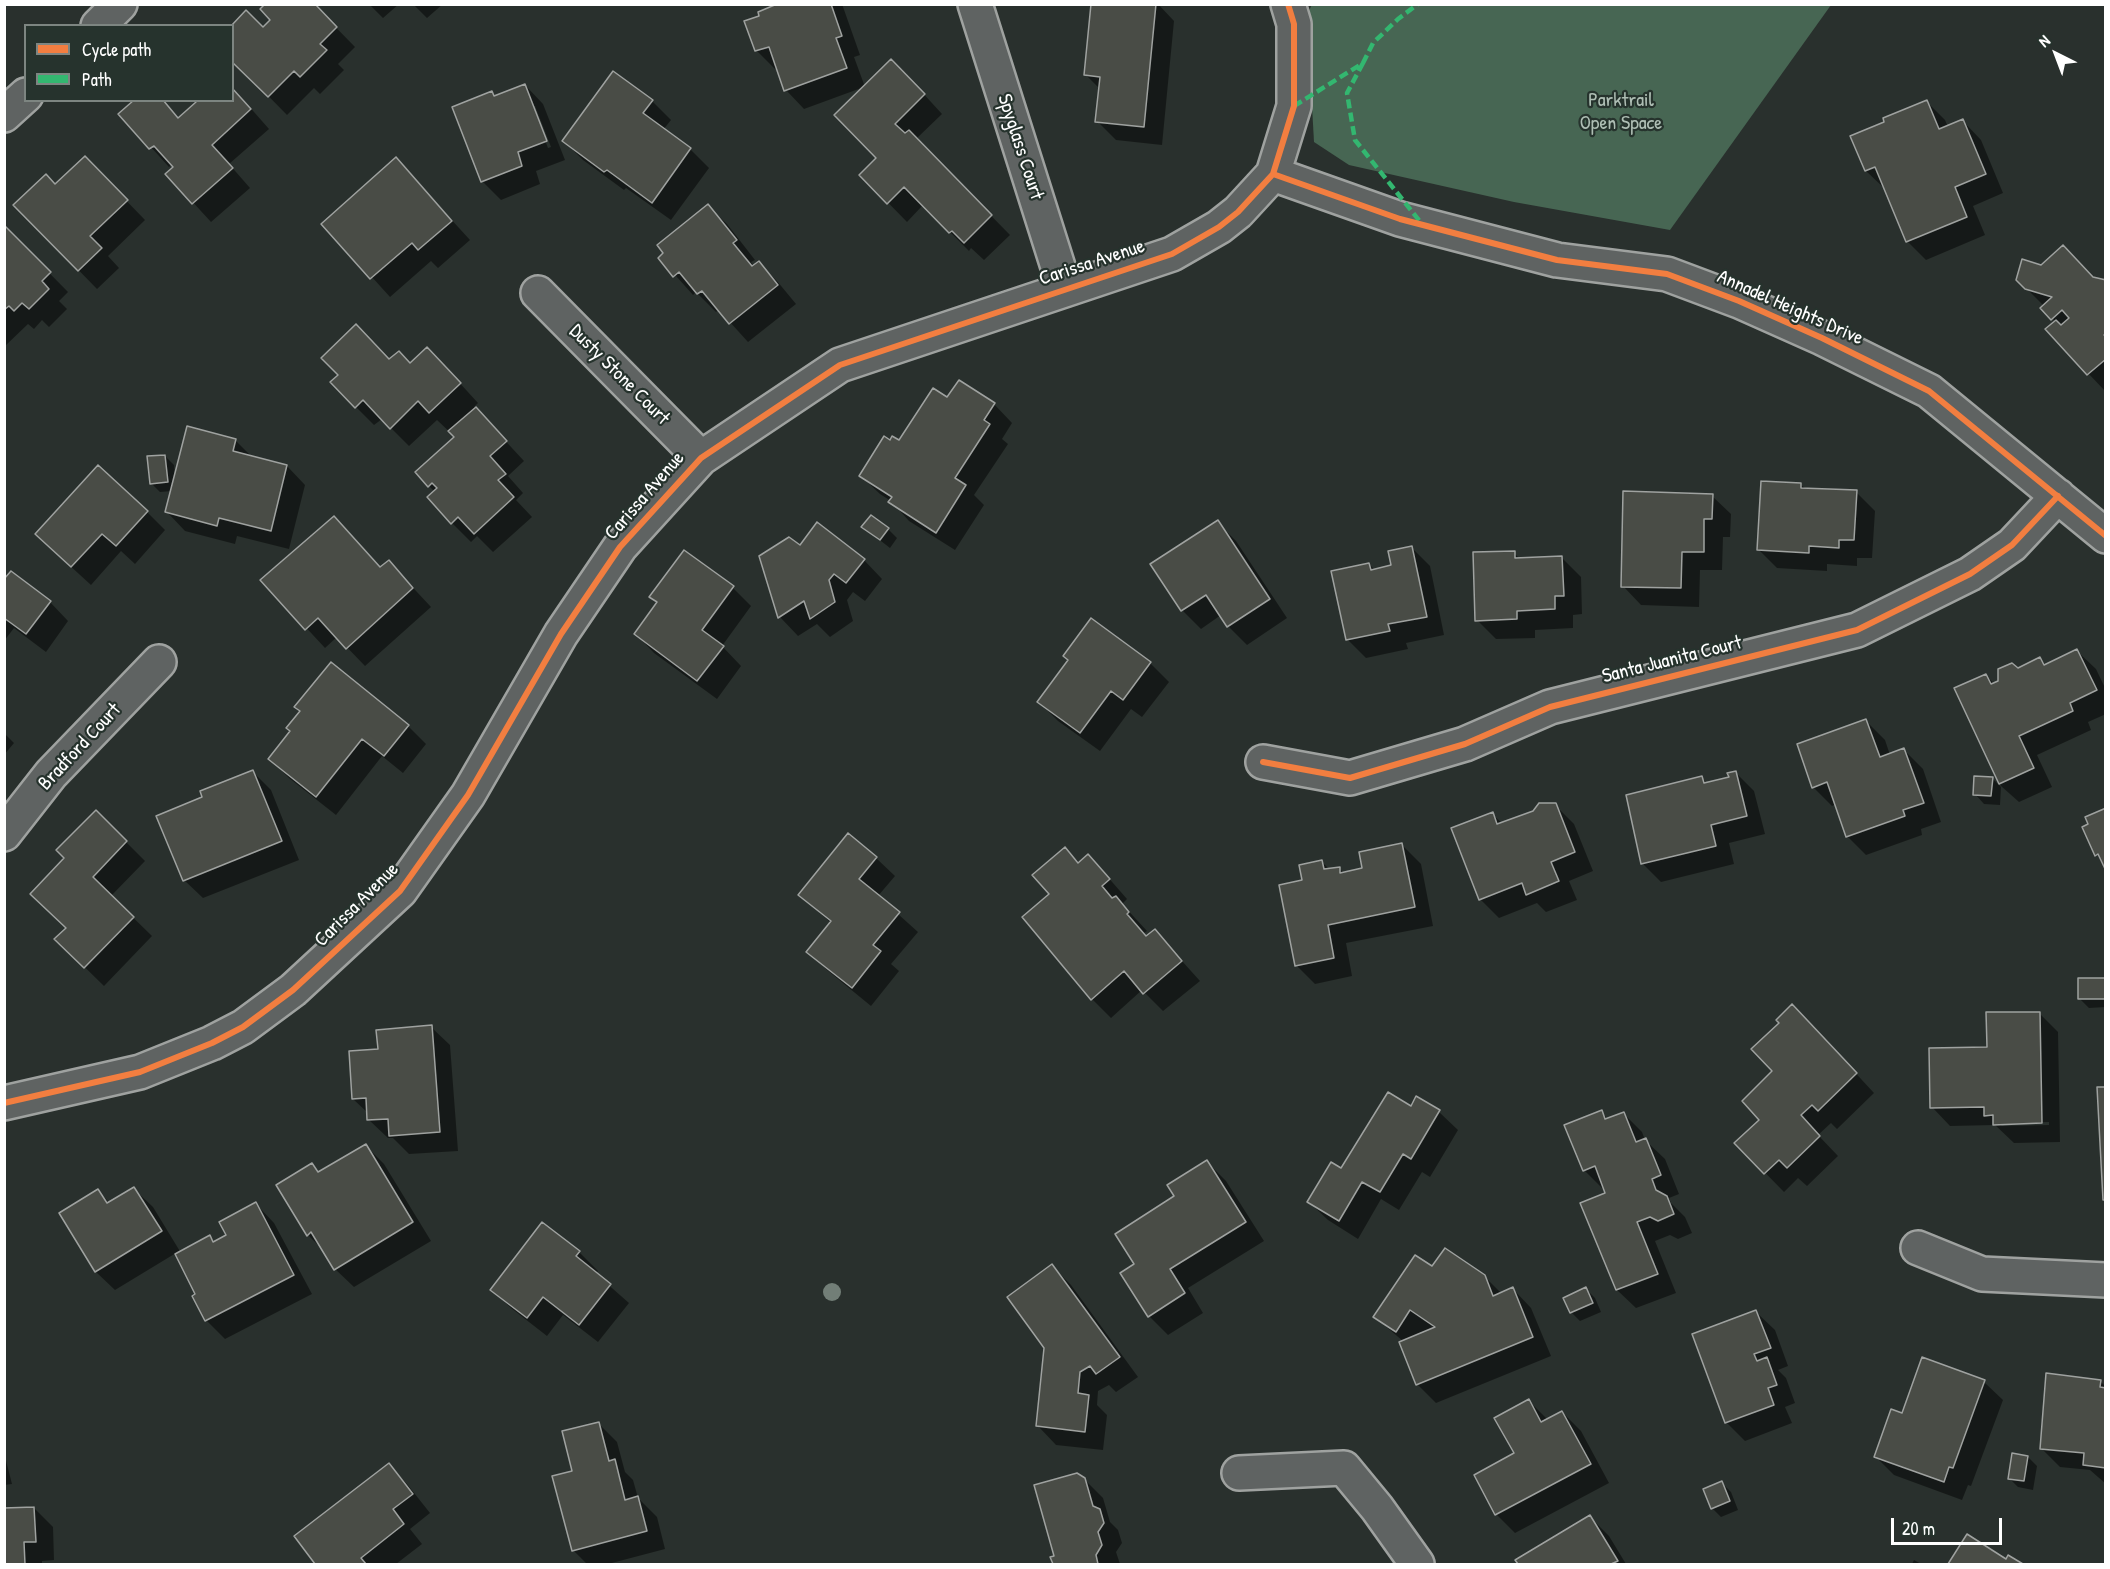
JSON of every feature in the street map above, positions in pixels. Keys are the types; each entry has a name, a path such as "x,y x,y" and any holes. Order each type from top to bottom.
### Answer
{"street":[{"path":"100,24 120,4"},
{"name":"Spyglass Court","path":"975,4 1065,288"},
{"name":"Carissa Avenue","path":"4,1103 140,1072 213,1043 243,1027 293,990 400,891 468,795 561,634 620,547 700,458 769,410 840,365 1172,254 1219,227 1238,212 1273,174 1294,106 1294,24 1288,4"},
{"path":"4,115 24,97"},
{"name":"Annadel Heights Drive","path":"1273,174 1400,219 1557,260 1667,274 1739,301 1822,338 1929,391 2106,536"},
{"name":"Dusty Stone Court","path":"538,293 700,458"},
{"name":"Santa Juanita Court","path":"1263,762 1350,778 1465,744 1550,707 1857,630 1970,574 2012,545 2058,496"},
{"name":"Bradford Court","path":"4,834 51,774 159,662"},
{"path":"1918,1248 1982,1275 2106,1281"},
{"path":"1239,1473 1344,1468 1377,1508 1417,1564"}],"green space":[{"name":"Parktrail Open Space","path":"1312,4 1831,5 1670,230 1514,202 1349,165 1314,142 1307,16"}],"building":[{"path":"265,4 315,4 337,27 320,44 327,50 300,77 294,71 268,97 234,64 233,24 246,10 263,27 270,20 260,9"},
{"path":"777,4 831,4 842,36 836,38 847,68 784,91 769,47 755,51 744,21 759,16 758,12"},
{"path":"1091,4 1156,4 1144,127 1095,122 1100,77 1084,75"},
{"path":"891,59 925,94 895,124 905,133 909,130 992,215 964,243 952,231 949,233 904,187 887,204 859,175 876,158 834,115"},
{"path":"613,71 653,100 643,113 691,148 652,203 562,141"},
{"path":"525,84 547,141 518,152 522,166 481,182 452,107 492,91 494,96"},
{"path":"234,90 251,109 212,145 233,168 192,204 165,174 173,167 154,146 149,149 118,114 132,102 165,102 178,118 196,102 234,102"},
{"path":"1927,100 1939,129 1963,119 1986,174 1955,187 1967,217 1906,242 1875,167 1865,171 1850,136 1884,122 1883,118"},
{"path":"85,156 128,200 90,236 102,248 78,271 13,205 46,174 55,184"},
{"path":"396,157 452,221 418,250 412,243 370,279 321,224"},
{"path":"708,204 737,240 733,243 752,266 759,261 778,285 729,324 702,291 697,294 679,272 673,277 658,258 663,253 657,245"},
{"path":"4,225 51,272 42,281 49,289 29,309 22,303 14,311 9,306 4,310"},
{"path":"2063,245 2093,277 2106,280 2106,334 2104,335 2106,337 2106,359 2087,375 2045,329 2056,320 2061,325 2069,318 2062,310 2051,320 2040,308 2052,297 2025,289 2016,280 2022,259 2041,265"},
{"path":"356,324 389,359 399,351 410,363 427,347 461,383 429,413 418,401 390,429 363,400 355,408 330,382 338,375 321,358"},
{"path":"959,380 995,403 984,420 990,424 955,478 966,485 936,533 888,502 892,497 859,476 884,436 890,440 892,436 899,440 933,388 947,397"},
{"path":"476,407 507,441 490,456 506,474 498,480 514,497 474,534 458,517 451,524 427,497 437,488 432,483 428,487 415,472 454,437 448,431"},
{"path":"187,426 236,439 233,451 287,465 271,531 219,518 217,526 165,512"},
{"path":"165,455 168,482 150,484 147,456"},
{"path":"98,465 148,511 116,546 102,534 71,567 35,534"},
{"path":"1761,481 1801,483 1801,488 1857,490 1854,540 1839,540 1839,548 1809,546 1809,553 1757,550"},
{"path":"1623,491 1713,494 1712,519 1704,519 1704,552 1682,552 1681,588 1621,587"},
{"path":"871,515 889,528 880,540 861,527"},
{"path":"334,516 380,567 389,560 413,588 346,649 318,618 305,630 260,580"},
{"path":"1218,520 1270,599 1227,627 1206,595 1181,611 1150,564"},
{"path":"817,522 865,559 846,583 834,574 829,580 835,602 810,619 804,601 778,618 759,556 789,537 800,545"},
{"path":"1412,546 1427,617 1388,624 1390,631 1346,640 1331,571 1369,563 1371,570 1391,565 1388,551"},
{"path":"684,550 734,586 702,630 724,646 697,681 634,634 657,602 649,597"},
{"path":"1515,551 1515,558 1562,556 1564,596 1555,596 1555,609 1517,611 1517,619 1475,621 1473,552"},
{"path":"11,571 51,601 26,634 4,618 4,579"},
{"path":"1091,618 1151,662 1123,700 1111,691 1080,733 1037,702 1068,660 1063,656"},
{"path":"2077,649 2097,690 2070,703 2073,711 2019,736 2034,768 1999,784 1954,688 1986,674 1991,684 1998,681 1998,669 2012,663 2018,668 2040,657 2044,665"},
{"path":"331,662 409,725 384,756 362,739 316,797 268,759 290,731 286,728 300,711 294,707"},
{"path":"1866,719 1880,757 1904,748 1924,803 1903,810 1905,816 1846,837 1827,782 1812,788 1797,744"},
{"path":"253,770 282,841 183,881 156,816 202,797 200,791"},
{"path":"1736,771 1747,816 1711,825 1716,846 1641,864 1626,795 1702,776 1704,783 1729,777 1727,773"},
{"path":"1974,776 1993,777 1991,796 1973,795"},
{"path":"1539,803 1556,803 1575,852 1551,862 1559,881 1526,895 1522,883 1479,900 1451,828 1493,812 1497,824 1533,811"},
{"path":"2106,808 2106,871 2098,854 2095,856 2082,827 2088,824 2085,817"},
{"path":"96,810 127,841 93,877 134,917 84,968 54,939 66,928 30,894 64,858 56,850"},
{"path":"848,833 877,857 859,879 900,912 873,945 881,951 852,988 806,952 831,921 798,895"},
{"path":"1402,843 1415,907 1328,925 1334,958 1295,966 1279,885 1302,880 1299,865 1322,860 1324,869 1340,867 1340,873 1362,868 1359,852"},
{"path":"1065,847 1078,863 1088,854 1110,879 1102,886 1112,898 1116,896 1129,912 1127,914 1146,936 1155,929 1182,961 1143,994 1124,971 1091,1000 1022,917 1049,894 1032,875"},
{"path":"2078,978 2105,978 2106,999 2078,999"},
{"path":"1792,1004 1857,1073 1818,1111 1812,1105 1801,1115 1820,1136 1787,1168 1779,1160 1764,1174 1734,1143 1759,1120 1742,1101 1772,1071 1751,1049 1779,1023 1776,1020"},
{"path":"1986,1012 2040,1012 2042,1123 1993,1125 1993,1115 1984,1116 1984,1107 1930,1108 1929,1048 1987,1047"},
{"path":"432,1025 440,1132 389,1136 388,1119 367,1120 366,1098 352,1099 349,1051 378,1049 376,1030"},
{"path":"2097,1087 2106,1087 2106,1200 2103,1200"},
{"path":"1388,1092 1411,1106 1416,1096 1440,1110 1411,1159 1403,1154 1380,1192 1362,1182 1339,1221 1307,1202 1331,1162 1341,1168"},
{"path":"1602,1110 1605,1119 1624,1112 1636,1142 1646,1138 1661,1175 1652,1179 1656,1190 1667,1196 1674,1214 1658,1221 1650,1217 1637,1222 1658,1274 1616,1290 1580,1203 1605,1193 1595,1166 1583,1171 1564,1125"},
{"path":"366,1144 413,1222 334,1270 311,1232 307,1236 276,1185 312,1163 318,1172"},
{"path":"1207,1160 1246,1222 1170,1269 1185,1293 1148,1317 1120,1273 1134,1264 1115,1234 1174,1196 1167,1185"},
{"path":"134,1187 162,1231 95,1272 59,1213 98,1189 107,1203"},
{"path":"256,1202 294,1275 205,1321 192,1296 195,1294 175,1254 210,1235 213,1242 226,1235 219,1222"},
{"path":"542,1222 580,1251 576,1256 611,1284 579,1325 543,1297 527,1318 490,1290"},
{"path":"1445,1248 1485,1275 1493,1296 1513,1287 1533,1337 1416,1385 1399,1342 1435,1327 1410,1310 1396,1332 1373,1317 1415,1255 1432,1266"},
{"path":"1052,1264 1120,1357 1096,1374 1090,1366 1080,1372 1078,1393 1089,1395 1085,1432 1036,1426 1044,1348 1007,1297"},
{"path":"1586,1287 1593,1303 1570,1313 1563,1298"},
{"path":"1756,1310 1771,1348 1754,1354 1757,1361 1767,1357 1777,1385 1768,1388 1774,1405 1725,1423 1692,1334"},
{"path":"1922,1357 1985,1380 1953,1468 1949,1467 1944,1482 1874,1457 1891,1409 1902,1413"},
{"path":"2046,1373 2101,1380 2100,1387 2106,1388 2106,1468 2083,1465 2084,1453 2040,1449"},
{"path":"1529,1399 1541,1422 1562,1411 1591,1464 1495,1515 1474,1475 1514,1453 1494,1418"},
{"path":"599,1422 609,1461 615,1459 625,1500 638,1496 647,1531 572,1551 552,1476 572,1471 562,1431"},
{"path":"2012,1453 2028,1456 2024,1481 2008,1479"},
{"path":"389,1463 413,1494 393,1509 404,1524 361,1558 366,1564 315,1564 294,1536"},
{"path":"1077,1473 1085,1478 1093,1506 1100,1509 1104,1523 1098,1532 1102,1545 1096,1555 1098,1564 1053,1564 1050,1557 1054,1556 1034,1485"},
{"path":"1722,1481 1730,1501 1711,1509 1703,1489"},
{"path":"34,1507 36,1542 24,1542 25,1564 4,1564 4,1508"},
{"path":"1590,1515 1618,1561 1611,1564 1518,1564 1515,1560"},
{"path":"1967,1534 2006,1559 2008,1555 2023,1564 1948,1564"}],"marked path":[{"path":"1294,106 1363,63 1373,43 1418,4"},
{"path":"1363,63 1347,93 1355,140 1422,224"}],"cycle path":[{"path":"4,1103 140,1072 212,1043 243,1027 293,990 400,891 468,795 561,634 620,547 701,458 840,365 1172,254 1219,227 1238,212 1273,174 1294,106 1294,24 1288,4"},
{"path":"1273,174 1400,219 1557,260 1667,274 1739,301 1822,338 1929,391 2106,536"},
{"path":"1263,762 1350,778 1465,744 1550,707 1857,630 1970,574 2012,545 2058,496"}]}
